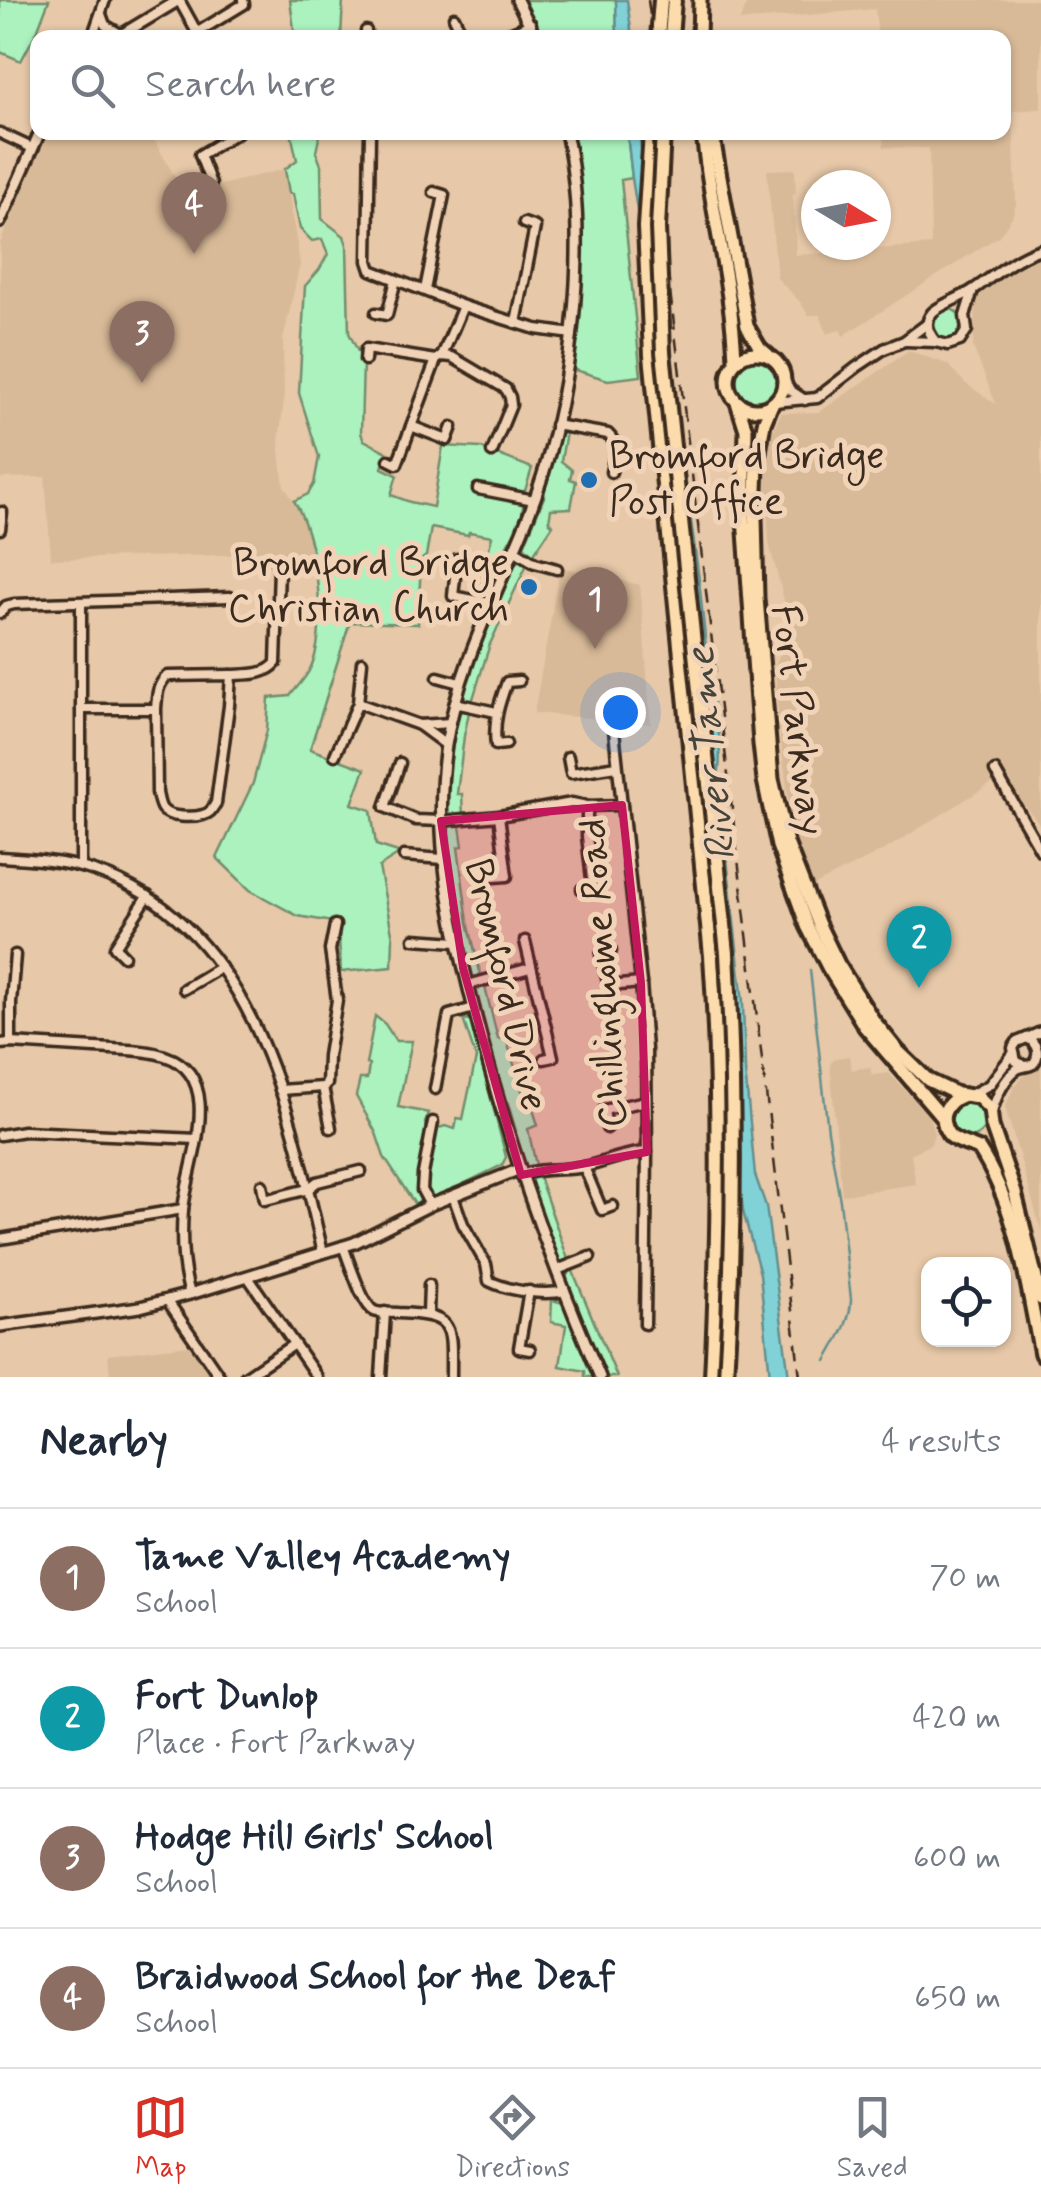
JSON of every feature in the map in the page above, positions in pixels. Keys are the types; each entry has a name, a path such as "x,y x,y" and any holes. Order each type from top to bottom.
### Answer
{"highway":[{"path":"659,30 661,0"},
{"path":"672,30 674,0"},
{"path":"650,140 645,228 651,354 718,1050 720,1152 712,1377"},
{"path":"663,140 658,228 663,352 727,953 732,1046 734,1170 726,1377"}],"main road":[{"path":"699,30 705,2"},
{"path":"705,2 706,30"},
{"name":"Fort Parkway","path":"704,140 734,322 735,360 727,381 746,430 744,517 760,744 778,846 807,926 866,1027 943,1118 948,1136 979,1149 1001,1190 1041,1354"},
{"path":"713,140 747,326 760,348 779,366 784,379"},
{"path":"735,360 753,352 768,355"},
{"name":"Fort Parkway","path":"784,379 783,389 764,423 757,464 755,534 765,701 778,814 819,925 873,1020 928,1080 940,1088 982,1099 992,1120"},
{"path":"738,402 753,409 773,403"},
{"path":"943,1118 952,1101 967,1095"},
{"path":"969,1145 984,1139 992,1120"},
{"path":"992,1120 1041,1299"}],"street":[{"path":"95,30 104,0"},
{"path":"128,30 179,0 196,30"},
{"path":"206,30 244,4 242,0"},
{"path":"518,0 533,30"},
{"path":"100,14 112,30"},
{"path":"454,17 460,30"},
{"path":"516,30 531,24"},
{"path":"0,132 32,148"},
{"path":"0,222 36,140"},
{"path":"211,184 200,155 225,140"},
{"path":"370,140 369,267 377,274 463,306 536,329 572,334"},
{"name":"Bromford Drive","path":"567,140 575,196 572,334 555,424 534,500 472,646 455,703 442,783 443,859 457,942 521,1172 600,1377"},
{"path":"425,290 444,195 434,192"},
{"path":"516,323 535,227 524,223"},
{"path":"936,342 928,331 933,312 1002,268 1041,249"},
{"path":"376,313 387,315 396,280"},
{"path":"904,342 948,346 960,341 967,330 964,316 973,290"},
{"path":"388,460 397,464 463,306"},
{"path":"945,306 956,308 964,316"},
{"path":"773,403 817,398 884,349 904,342 928,324"},
{"path":"365,360 366,349 452,358 506,388 510,405 492,452"},
{"path":"784,379 790,390 806,401"},
{"path":"555,424 608,434 614,439 611,472"},
{"path":"412,426 447,440 452,427"},
{"path":"478,489 534,500"},
{"path":"0,529 1,518"},
{"path":"514,550 535,563 557,569"},
{"path":"457,559 453,596 489,603"},
{"path":"231,675 216,803 203,815 170,815 163,810 157,792 156,709 162,681 168,676 267,672 276,663 276,560"},
{"path":"0,613 14,604 230,597"},
{"path":"81,603 81,867"},
{"path":"335,755 358,703 362,662"},
{"path":"438,677 460,683"},
{"path":"506,744 496,746 496,712 507,682 519,681"},
{"path":"358,703 418,725 446,745"},
{"path":"455,703 496,712"},
{"path":"81,709 156,709"},
{"name":"Chillinghome Road","path":"521,1172 584,1167 627,1153 646,1152 642,983 613,721"},
{"path":"418,725 451,723"},
{"path":"568,757 572,773 618,766"},
{"path":"400,763 385,807 416,820 498,816 572,804 622,805"},
{"path":"995,771 1041,851"},
{"path":"582,889 593,888 586,836 587,806"},
{"path":"494,877 507,876 498,816"},
{"path":"404,856 443,859"},
{"path":"0,857 81,867 115,879 148,896 187,926 222,967 273,1065 323,1252"},
{"path":"124,956 115,948 148,896"},
{"path":"280,1090 327,1084 337,1000 330,950 335,925"},
{"path":"322,935 332,936"},
{"path":"414,939 457,942"},
{"path":"525,941 553,1057 544,1059"},
{"path":"612,951 601,954 612,1000"},
{"path":"11,1043 16,955"},
{"path":"184,989 222,967"},
{"path":"468,985 530,968"},
{"path":"609,986 642,983"},
{"path":"194,984 199,995"},
{"path":"435,1089 449,1015 474,1008"},
{"path":"1025,1066 1016,1061 1014,1044 1041,1032"},
{"path":"992,1120 995,1100 1008,1079 1016,1070 1034,1063 1040,1052 1037,1044 1027,1038"},
{"path":"0,1044 146,1052 170,1057 184,1067 197,1087 201,1104 183,1210 184,1274 190,1294"},
{"path":"967,1095 989,1084 1013,1054"},
{"path":"323,1087 331,1128"},
{"path":"607,1128 604,1110 646,1101"},
{"path":"430,1205 422,1190 433,1122"},
{"path":"0,1134 24,1131 197,1138"},
{"path":"646,1152 649,1319"},
{"path":"584,1167 602,1210 613,1206"},
{"path":"262,1185 266,1200 361,1171"},
{"path":"0,1326 140,1307 190,1294 372,1236 430,1205 521,1172"},
{"path":"453,1196 486,1264 487,1277 494,1284 554,1294 565,1291"},
{"path":"0,1239 183,1210"},
{"path":"343,1246 367,1304 376,1312 428,1314 444,1320 451,1332 451,1377"},
{"path":"557,1270 590,1257"},
{"path":"248,1276 316,1377"},
{"path":"428,1314 429,1285"},
{"path":"529,1291 520,1348 530,1350"},
{"path":"167,1300 220,1377"},
{"path":"382,1377 384,1312"},
{"path":"245,1377 294,1344"}],"highlighted area":[{"path":"622,805 641,983 647,1152 521,1175 463,968 441,821"}],"shaded area":[{"path":"748,0 1041,0 1041,109 1013,111 1016,204 999,236 843,336 840,330 827,334 820,315 808,315 777,278 767,170 795,169 796,255 801,255 801,260 891,260 891,248 931,245 929,148 884,147 884,140 1011,140 1011,30 877,30 875,9 740,21"},
{"path":"45,140 154,140 185,194 285,169 300,264 283,340 284,398 279,442 284,486 300,511 313,553 51,559 45,477 0,478 0,243"},
{"path":"1041,255 1041,826 1002,777 886,849 813,886 794,840 779,729 775,666 791,627 769,543 767,444 781,413 819,412 909,351 947,364 966,384 996,404 973,347 977,294 1023,261"},
{"path":"560,567 640,585 651,724 534,713"},
{"path":"849,1056 852,1070 870,1067 872,1075 889,1073 929,1116 934,1133 931,1144 911,1154 916,1184 842,1195 830,1064 836,1058"},
{"path":"1041,1064 1041,1230 1005,1107 1014,1087"},
{"path":"189,1345 212,1377 110,1377 108,1355"}],"green space":[{"path":"0,0 49,0 37,30 30,30 30,44 21,61 0,52"},
{"path":"290,0 343,0 341,30 294,30"},
{"path":"523,0 616,0 617,30 537,30"},
{"path":"293,140 319,140 316,152 321,165 322,219 344,236 347,245 349,333 363,362 361,433 364,440 387,452 382,468 397,475 391,495 433,507 443,446 481,448 532,468 524,494 476,484 476,490 523,503 490,595 478,597 492,536 431,528 426,556 421,560 418,624 350,622 310,749 365,769 352,804 371,810 376,845 401,853 379,867 393,938 392,967 341,972 338,923 298,916 250,890 217,858 253,783 267,730 269,698 290,696 302,681 315,655 319,634 314,560 294,501 308,494 314,484 319,457 299,393 305,286 328,254 322,239 312,241 300,229 285,169 297,160"},
{"path":"570,140 628,140 632,178 621,180 641,376 608,380 572,369 581,221"},
{"path":"947,309 959,313 963,325 959,337 947,341 935,337 931,325 935,313"},
{"path":"757,359 772,365 778,380 772,395 757,401 742,395 736,380 742,365"},
{"path":"566,432 561,461 572,470 570,479 576,481 571,508 551,509 549,521 553,525 533,555 524,546 544,497 557,437"},
{"path":"519,560 528,562 490,644 472,702 466,700 466,679 477,646 511,567"},
{"path":"462,711 469,712 457,794 462,794 463,817 450,817 445,809 456,718"},
{"path":"450,824 460,826 463,846 458,847 468,922 481,976 473,978 469,975 452,890 445,829"},
{"path":"484,983 498,1039 506,1038 524,1097 529,1097 538,1125 528,1129 536,1165 527,1167 523,1163 508,1103 502,1096 473,992"},
{"path":"375,1016 396,1041 412,1041 398,1107 429,1113 417,1185 421,1199 416,1206 384,1157 356,1096 360,1079 367,1079"},
{"path":"463,1019 471,1020 506,1157 502,1165 434,1198 426,1188 436,1129 455,1129 457,1118 463,1119 476,1058"},
{"path":"968,1102 980,1108 986,1120 980,1132 968,1138 956,1132 950,1120 956,1108"},
{"path":"538,1174 569,1262 563,1264 557,1260 529,1181"},
{"path":"572,1269 617,1377 604,1377 564,1279"},
{"path":"552,1300 567,1304 575,1333 596,1377 585,1377 585,1371 560,1366 566,1325 551,1322"}],"water":[{"path":"616,0 627,0 631,30 617,30"},
{"name":"River Tame","path":"628,140 640,140 719,736 718,779 743,1002 755,1175 766,1206 789,1377 770,1377 760,1274 743,1211 733,1124 728,1002 659,350"}],"waterway":[{"path":"810,970 851,1299 846,1323 826,1361"}],"railway":[{"path":"648,0 652,30"},
{"path":"652,140 800,1377"}],"place":[{"name":"Braidwood School for the Deaf","path":"194,254"},
{"name":"Hodge Hill Girls' School","path":"142,383"},
{"name":"Bromford Bridge Post Office","path":"589,480"},
{"name":"Bromford Bridge Christian Church","path":"529,587"},
{"name":"Tame Valley Academy","path":"595,649"},
{"name":"Fort Dunlop","path":"919,988"}]}
